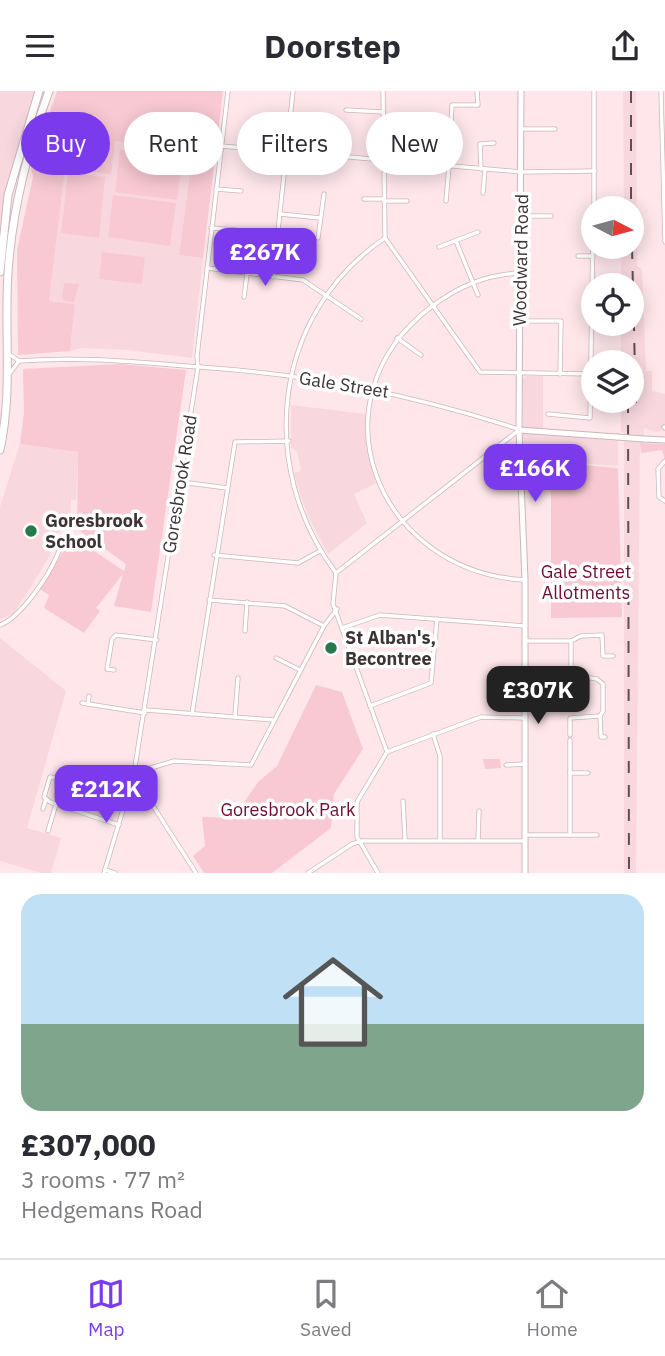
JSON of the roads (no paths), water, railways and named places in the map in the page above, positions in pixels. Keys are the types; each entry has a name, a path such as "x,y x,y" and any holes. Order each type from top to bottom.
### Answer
{"highway":[{"path":"0,272 8,195 39,91"},
{"path":"0,450 7,413 8,276 14,213 24,166 49,91"}],"street":[{"name":"Goresbrook Road","path":"223,130 228,91"},
{"path":"291,112 293,91"},
{"path":"346,110 383,111 383,91"},
{"path":"452,112 452,105 480,105 477,91"},
{"name":"Woodward Road","path":"520,91 522,216 519,430 525,580 525,873"},
{"path":"594,91 594,196"},
{"path":"661,91 665,242"},
{"path":"522,129 555,129"},
{"path":"484,193 480,144 494,142"},
{"path":"463,167 522,173 595,171"},
{"name":"Goresbrook Road","path":"105,871 134,773 157,641 198,367 197,356 218,175"},
{"path":"273,277 285,175"},
{"path":"384,175 385,238 480,372 581,375"},
{"path":"446,201 448,175"},
{"path":"216,189 241,191"},
{"path":"318,238 324,194"},
{"path":"363,199 407,201"},
{"path":"280,214 321,218"},
{"path":"522,216 551,216"},
{"path":"211,228 236,230"},
{"path":"439,247 478,232"},
{"path":"385,238 355,262 327,296 307,327 292,377 286,411 290,478 301,513 320,551 336,573 333,604 387,752"},
{"path":"456,241 478,295"},
{"path":"591,350 593,259"},
{"path":"207,268 303,280 361,319"},
{"path":"521,273 473,282 433,306 397,338 375,388 369,417 371,456 380,486 401,521 435,554 464,569 525,580"},
{"path":"244,296 247,274"},
{"path":"521,321 561,321 560,374"},
{"path":"397,338 421,355"},
{"path":"9,353 19,361 9,374"},
{"name":"Gale Street","path":"19,361 106,358 292,377 375,388 429,401 519,430 665,440"},
{"path":"548,414 590,418 590,413"},
{"path":"336,573 519,430"},
{"path":"191,713 235,442 289,441"},
{"path":"665,461 658,469 659,497 665,501"},
{"path":"181,482 227,488"},
{"path":"0,625 19,614 56,559 61,543 68,533"},
{"path":"215,555 298,563 320,551"},
{"path":"209,600 285,605 324,626"},
{"path":"245,631 247,602"},
{"path":"134,773 174,761 249,766 324,626 337,609"},
{"path":"342,628 380,615 525,626"},
{"path":"370,706 431,683 437,619"},
{"path":"114,670 107,669 112,639 116,635 157,641"},
{"path":"525,641 571,641 581,636 602,635 603,656 613,656"},
{"path":"571,641 571,675 597,679 603,684 603,711 600,716 601,737 605,737"},
{"path":"276,658 300,670"},
{"path":"356,667 373,661"},
{"path":"235,716 238,678"},
{"path":"89,696 85,703 145,712 273,720"},
{"path":"570,835 570,718 600,716"},
{"path":"378,873 359,842 357,800 387,752 481,717 525,717"},
{"path":"433,734 440,756 440,840"},
{"path":"506,765 524,765"},
{"path":"570,773 588,773"},
{"path":"43,809 50,776 78,782"},
{"path":"131,784 148,799 197,873"},
{"path":"46,799 119,825"},
{"path":"403,801 405,840"},
{"path":"47,831 56,804"},
{"path":"478,840 479,811"},
{"path":"308,873 359,842 597,835"},
{"path":"105,871 114,873"}],"railway":[{"path":"631,91 631,196"},
{"path":"632,259 635,350"},
{"path":"628,413 629,873"}],"place":[{"name":"Goresbrook School","path":"31,531"},
{"name":"St Alban's, Becontree","path":"331,648"}],"park label":[{"name":"Gale Street Allotments","path":"586,582"},
{"name":"Goresbrook Park","path":"288,810"}]}
